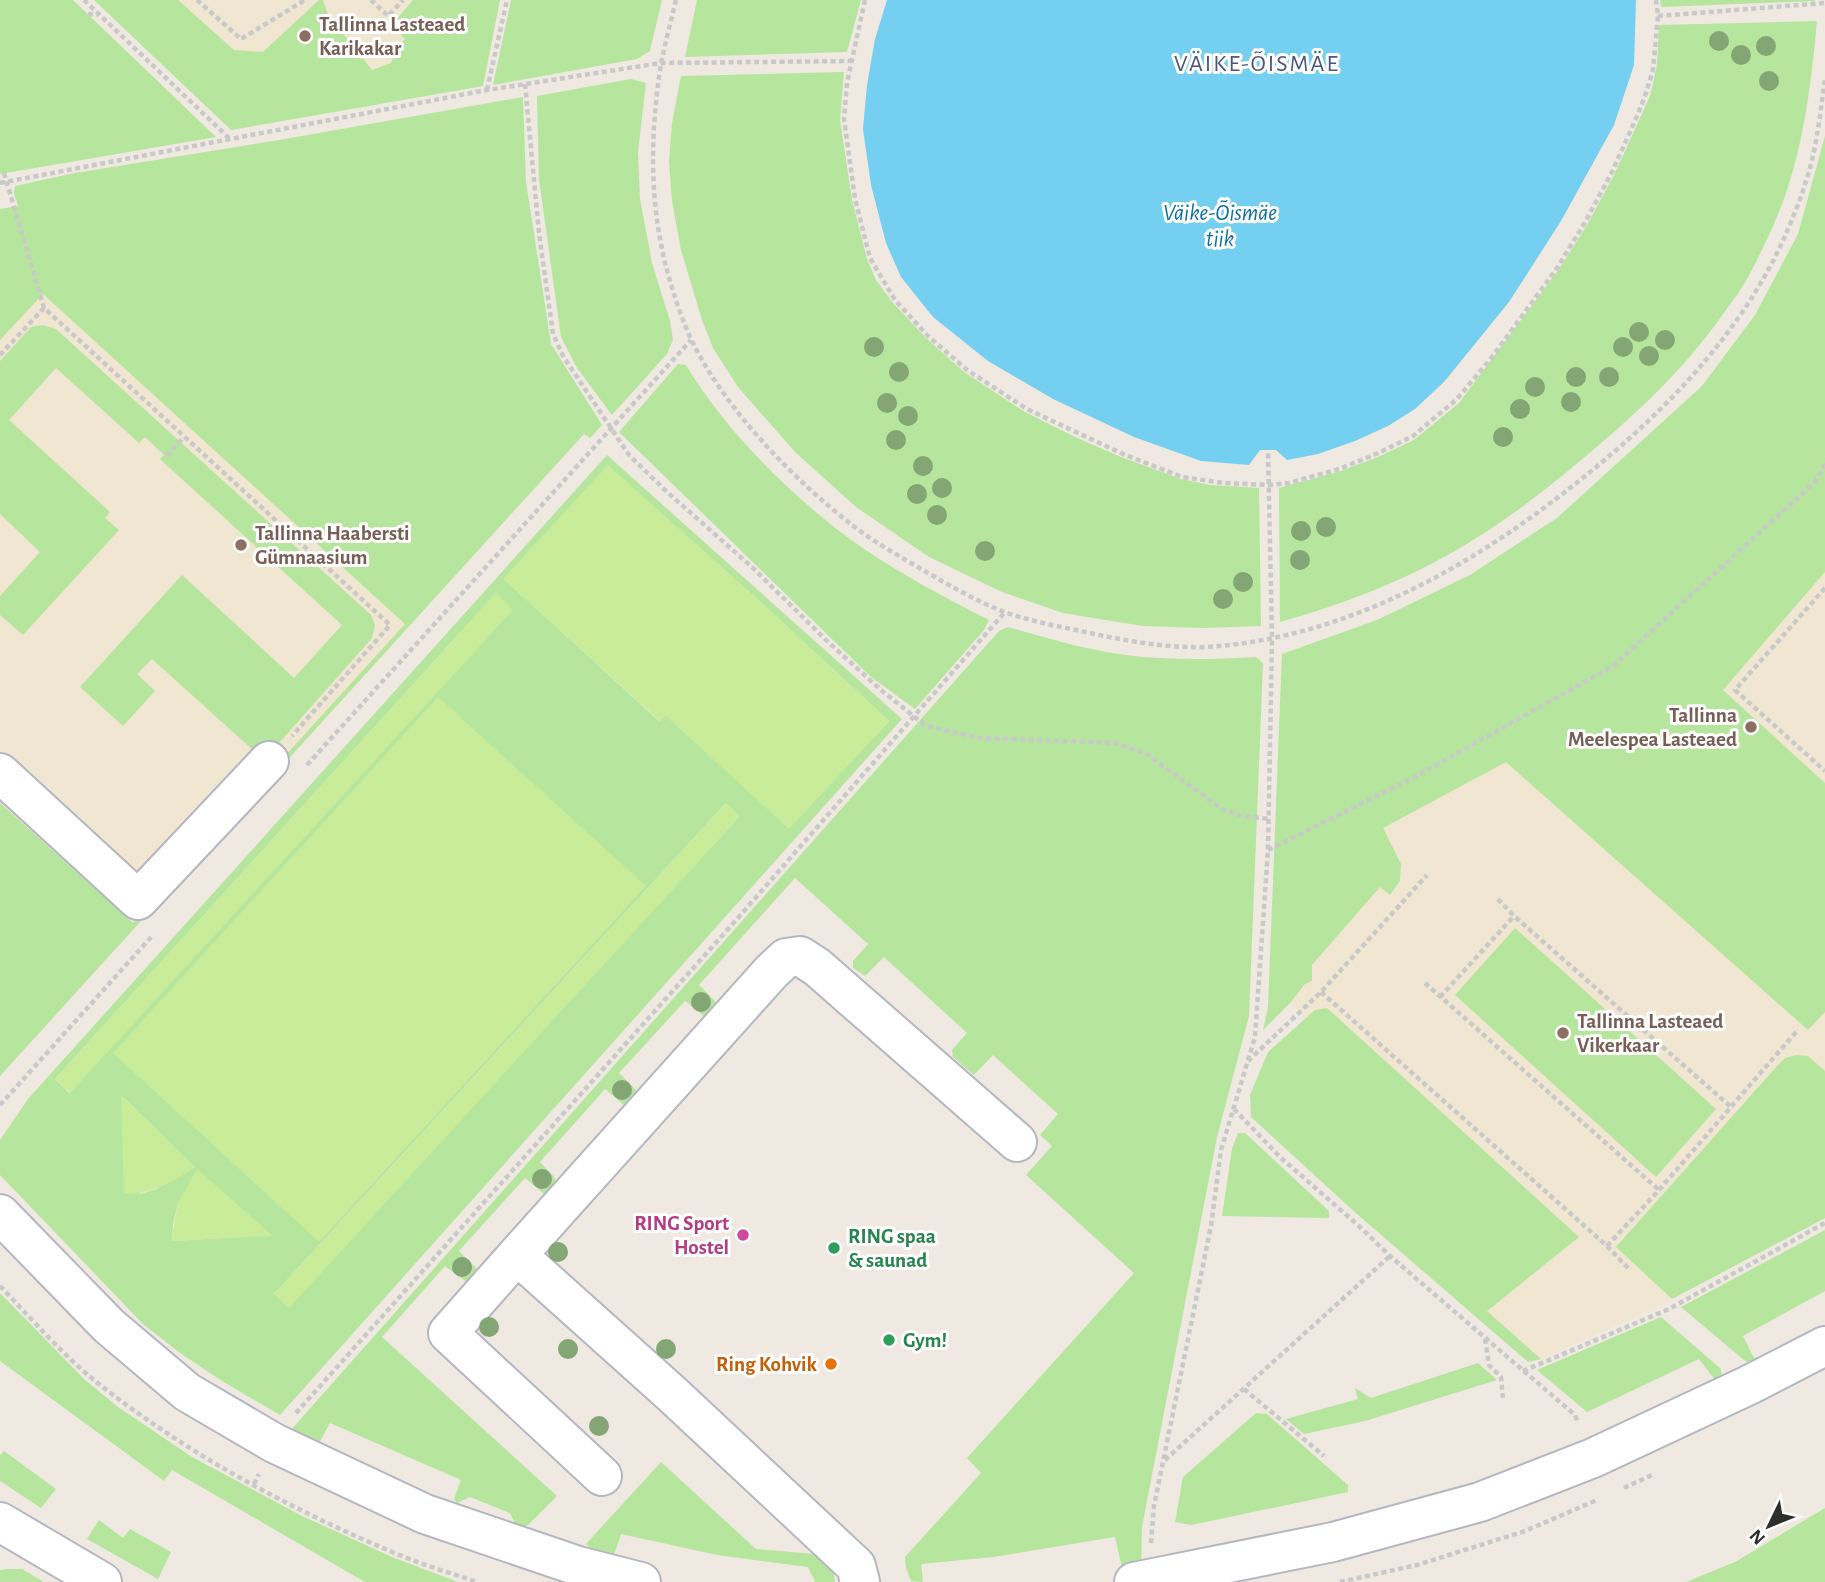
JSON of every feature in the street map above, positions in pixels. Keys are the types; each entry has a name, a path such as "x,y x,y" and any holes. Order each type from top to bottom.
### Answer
{"street":[{"path":"0,773 138,900 285,767"},
{"path":"602,1476 448,1334 786,958 800,956 817,967 1017,1142"},
{"path":"0,1214 109,1326 187,1392 274,1443 425,1514 578,1566 641,1582"},
{"path":"517,1255 673,1394 856,1566 860,1582"},
{"path":"1145,1580 1333,1542 1480,1502 1593,1458 1825,1346"},
{"path":"0,1522 102,1582"}],"path":[{"path":"84,0 230,139"},
{"path":"197,0 241,39 303,1"},
{"path":"371,0 388,16 403,0"},
{"path":"487,90 508,0"},
{"path":"676,0 661,63 652,162 656,215 667,272 691,340 716,382 743,418 811,491 854,527 903,559 950,586 1005,612 1066,628 1160,646 1216,647 1272,639 1329,623 1380,604 1471,557 1518,528 1569,490 1652,419 1688,381 1723,338 1757,286 1784,237 1807,179 1819,125 1825,79"},
{"path":"865,0 847,83 844,119 855,199 870,258 895,300 928,336 967,369 1027,409 1123,454 1182,477 1224,483 1269,485 1289,483 1339,469 1413,436 1457,399 1506,339 1557,268 1584,224 1635,121 1653,70 1658,16 1656,0"},
{"path":"1658,16 1825,3"},
{"path":"88,14 99,15"},
{"path":"0,183 487,90 661,63 851,61"},
{"path":"526,85 538,233 554,334 563,356 629,455 753,568 826,640 926,726 980,738 1115,743 1145,753 1222,809 1242,816 1269,819"},
{"path":"4,173 44,308 390,625 285,767"},
{"path":"0,355 44,308"},
{"path":"285,767 611,428 691,340"},
{"path":"167,456 184,437"},
{"path":"1145,1580 1154,1506 1211,1226 1221,1150 1255,1038 1269,819 1272,639 1268,450"},
{"path":"1268,850 1411,779 1613,666 1814,483 1825,464"},
{"path":"1825,588 1735,690 1825,771"},
{"path":"254,1485 282,1429 737,919 1005,612"},
{"path":"1248,1061 1321,992 1427,875"},
{"path":"1498,899 1731,1107"},
{"path":"1440,997 1514,916"},
{"path":"0,1105 159,928"},
{"path":"1424,983 1659,1190"},
{"path":"1321,992 1607,1246 1630,1270"},
{"path":"1607,1246 1796,1032"},
{"path":"1234,1108 1280,1157 1390,1256 1575,1415 1593,1458"},
{"path":"1524,1371 1669,1309 1825,1223"},
{"path":"1164,1461 1390,1256"},
{"path":"1485,1338 1489,1366 1501,1377 1503,1399"},
{"path":"1244,1389 1324,1456"}],"shaded area":[{"name":"Tallinna Lasteaed Karikakar","path":"110,0 473,0 451,73 230,115"},
{"name":"Tallinna Haabersti Gümnaasium","path":"0,209 584,434 0,1076"},
{"name":"Tallinna Lasteaed Vikerkaar","path":"1825,502 1825,1218 1663,1304 1541,1359 1339,1179 1305,1020 1291,1002 1305,984 1318,857"}],"green space":[{"path":"0,0 73,0 216,137 0,174"},
{"name":"Tallinna Lasteaed Karikakar","path":"94,0 178,0 234,50 263,52 319,0 323,0 328,15 372,70 391,63 398,45 405,39 391,26 413,0 500,0 483,86 231,130"},
{"path":"511,0 662,0 650,51 637,59 493,85"},
{"path":"697,0 861,0 847,52 685,57"},
{"path":"1660,0 1815,0 1815,1 1661,7"},
{"path":"1817,21 1801,139 1777,216 1742,287 1715,326 1678,370 1586,456 1486,532 1443,558 1398,580 1351,599 1280,622 1279,488 1341,471 1414,440 1459,403 1559,269 1614,175 1650,96 1657,65 1659,25"},
{"path":"844,72 840,120 852,200 867,259 876,280 892,302 926,338 964,372 1025,412 1121,457 1181,479 1210,485 1259,488 1261,626 1143,626 1063,613 1002,592 929,557 856,507 795,452 738,387 713,348 702,320 681,250 672,201 669,162 672,123 681,76"},
{"path":"631,79 646,83 638,152 640,199 652,263 670,321 673,340 667,354 612,415 577,368 561,337 539,179 537,96"},
{"path":"523,97 526,182 551,344 602,425 590,438 584,434 0,1076 0,803 133,923 405,624 43,294 0,340 0,209 18,206 15,186 75,173"},
{"path":"1825,136 1825,572 1723,690 1825,783 1825,1012 1808,1030 1506,762 1383,828 1401,864 1400,881 1390,895 1380,887 1312,965 1312,981 1305,984 1263,1030 1268,1007 1282,654 1377,620 1470,575 1557,518 1702,386 1755,315 1798,234"},
{"path":"42,325 56,329 371,615 375,625 372,638 264,760 152,659 137,674 155,691 123,726 80,687 182,575 294,678 342,625 160,459 164,455 145,437 139,443 56,368 9,420 110,512 105,518 119,530 23,635 0,615 0,596 40,552 0,514 0,361 31,327"},
{"path":"678,364 686,365 719,413 760,460 827,522 901,572 989,620 984,630 915,709 870,676 619,432"},
{"path":"607,455 902,719 280,1415 222,1381 144,1325 0,1175 0,1140 28,1099","holes":["608,466 889,721 789,828 666,715 659,721 504,579","496,593 70,1093 55,1079","725,804 739,817 288,1307 274,1294","122,1096 195,1167 157,1189 140,1194","178,1203 272,1235 172,1241"]},
{"path":"608,465 889,721 789,829 666,716 660,721 503,579"},
{"path":"496,593 513,610 70,1093 55,1079"},
{"path":"1008,627 1082,647 1139,657 1256,657 1263,663 1249,1016 1217,1137 1142,1527 1141,1565 1122,1568 1115,1537 993,1557 921,1564 923,1582 911,1581 905,1557 981,1473 967,1458 1134,1273 1026,1175 1052,1146 1040,1135 1058,1114 993,1055 974,1075 953,1057 952,1050 967,1033 884,957 865,976 853,968 853,961 868,944 795,878 699,985 715,1001 715,1005 704,1016 685,1001 619,1073 636,1090 635,1095 624,1105 605,1089 540,1162 555,1178 556,1183 544,1194 525,1178 459,1251 477,1269 467,1281 445,1266 382,1337 557,1496 528,1525 520,1528 510,1513 470,1497 457,1503 454,1499 461,1480 330,1423 318,1445 290,1431 999,631"},
{"path":"438,697 646,886 319,1242 113,1053"},
{"path":"726,803 740,816 289,1308 274,1294"},
{"path":"1515,928 1716,1109 1656,1177 1455,995"},
{"path":"1327,1008 1579,1237 1487,1311 1541,1359 1528,1362 1357,1214 1251,1117 1250,1095 1268,1052 1315,1010"},
{"path":"1808,1056 1825,1071 1825,1218 1672,1299 1616,1247 1777,1066 1785,1058"},
{"path":"121,1095 195,1167 162,1187 124,1194"},
{"path":"1238,1133 1245,1133 1329,1211 1329,1218 1222,1216 1232,1149"},
{"path":"197,1169 273,1236 171,1241 178,1203"},
{"path":"1825,1230 1825,1291 1743,1336 1757,1364 1745,1361 1681,1307"},
{"path":"0,1293 85,1380 118,1407 192,1457 302,1516 392,1557 458,1582 365,1582 172,1470 164,1481 0,1361"},
{"path":"1661,1317 1721,1369 1722,1378 1719,1385 1699,1359 1587,1412 1537,1370"},
{"path":"1478,1363 1497,1380 1365,1421 1304,1434 1286,1419 1358,1399 1355,1388 1371,1398"},
{"path":"1256,1413 1267,1414 1348,1485 1348,1492 1191,1525 1175,1522 1183,1477"},
{"path":"4,1451 56,1489 41,1508 0,1481 0,1455"},
{"path":"661,1462 756,1549 814,1554 833,1569 835,1582 815,1582 808,1567 717,1555 621,1534 613,1558 595,1552 586,1544"},
{"path":"1825,1508 1825,1582 1686,1582 1735,1562"},
{"path":"99,1520 123,1538 130,1529 171,1552 158,1579 87,1539"},
{"path":"22,1569 44,1582 0,1582 0,1570"}],"water":[{"name":"Väike-Õismäe tiik","path":"887,0 1636,0 1634,65 1614,125 1561,221 1509,302 1444,382 1415,409 1388,426 1318,454 1287,460 1276,450 1260,450 1249,465 1201,461 1134,437 1053,399 988,361 933,317 901,277 886,243 871,185 863,129 875,39"}],"place":[{"name":"Tallinna Lasteaed Karikakar","path":"305,36"},
{"name":"Tallinna Haabersti Gümnaasium","path":"241,545"},
{"name":"Tallinna Meelespea Lasteaed","path":"1751,727"},
{"name":"Tallinna Lasteaed Vikerkaar","path":"1563,1033"},
{"name":"RING Sport Hostel","path":"743,1235"},
{"name":"RING spaa & saunad","path":"834,1248"},
{"name":"Gym!","path":"889,1340"},
{"name":"Ring Kohvik","path":"831,1364"}],"district":[{"name":"VÄIKE-ÕISMÄE","path":"1257,64"}]}
